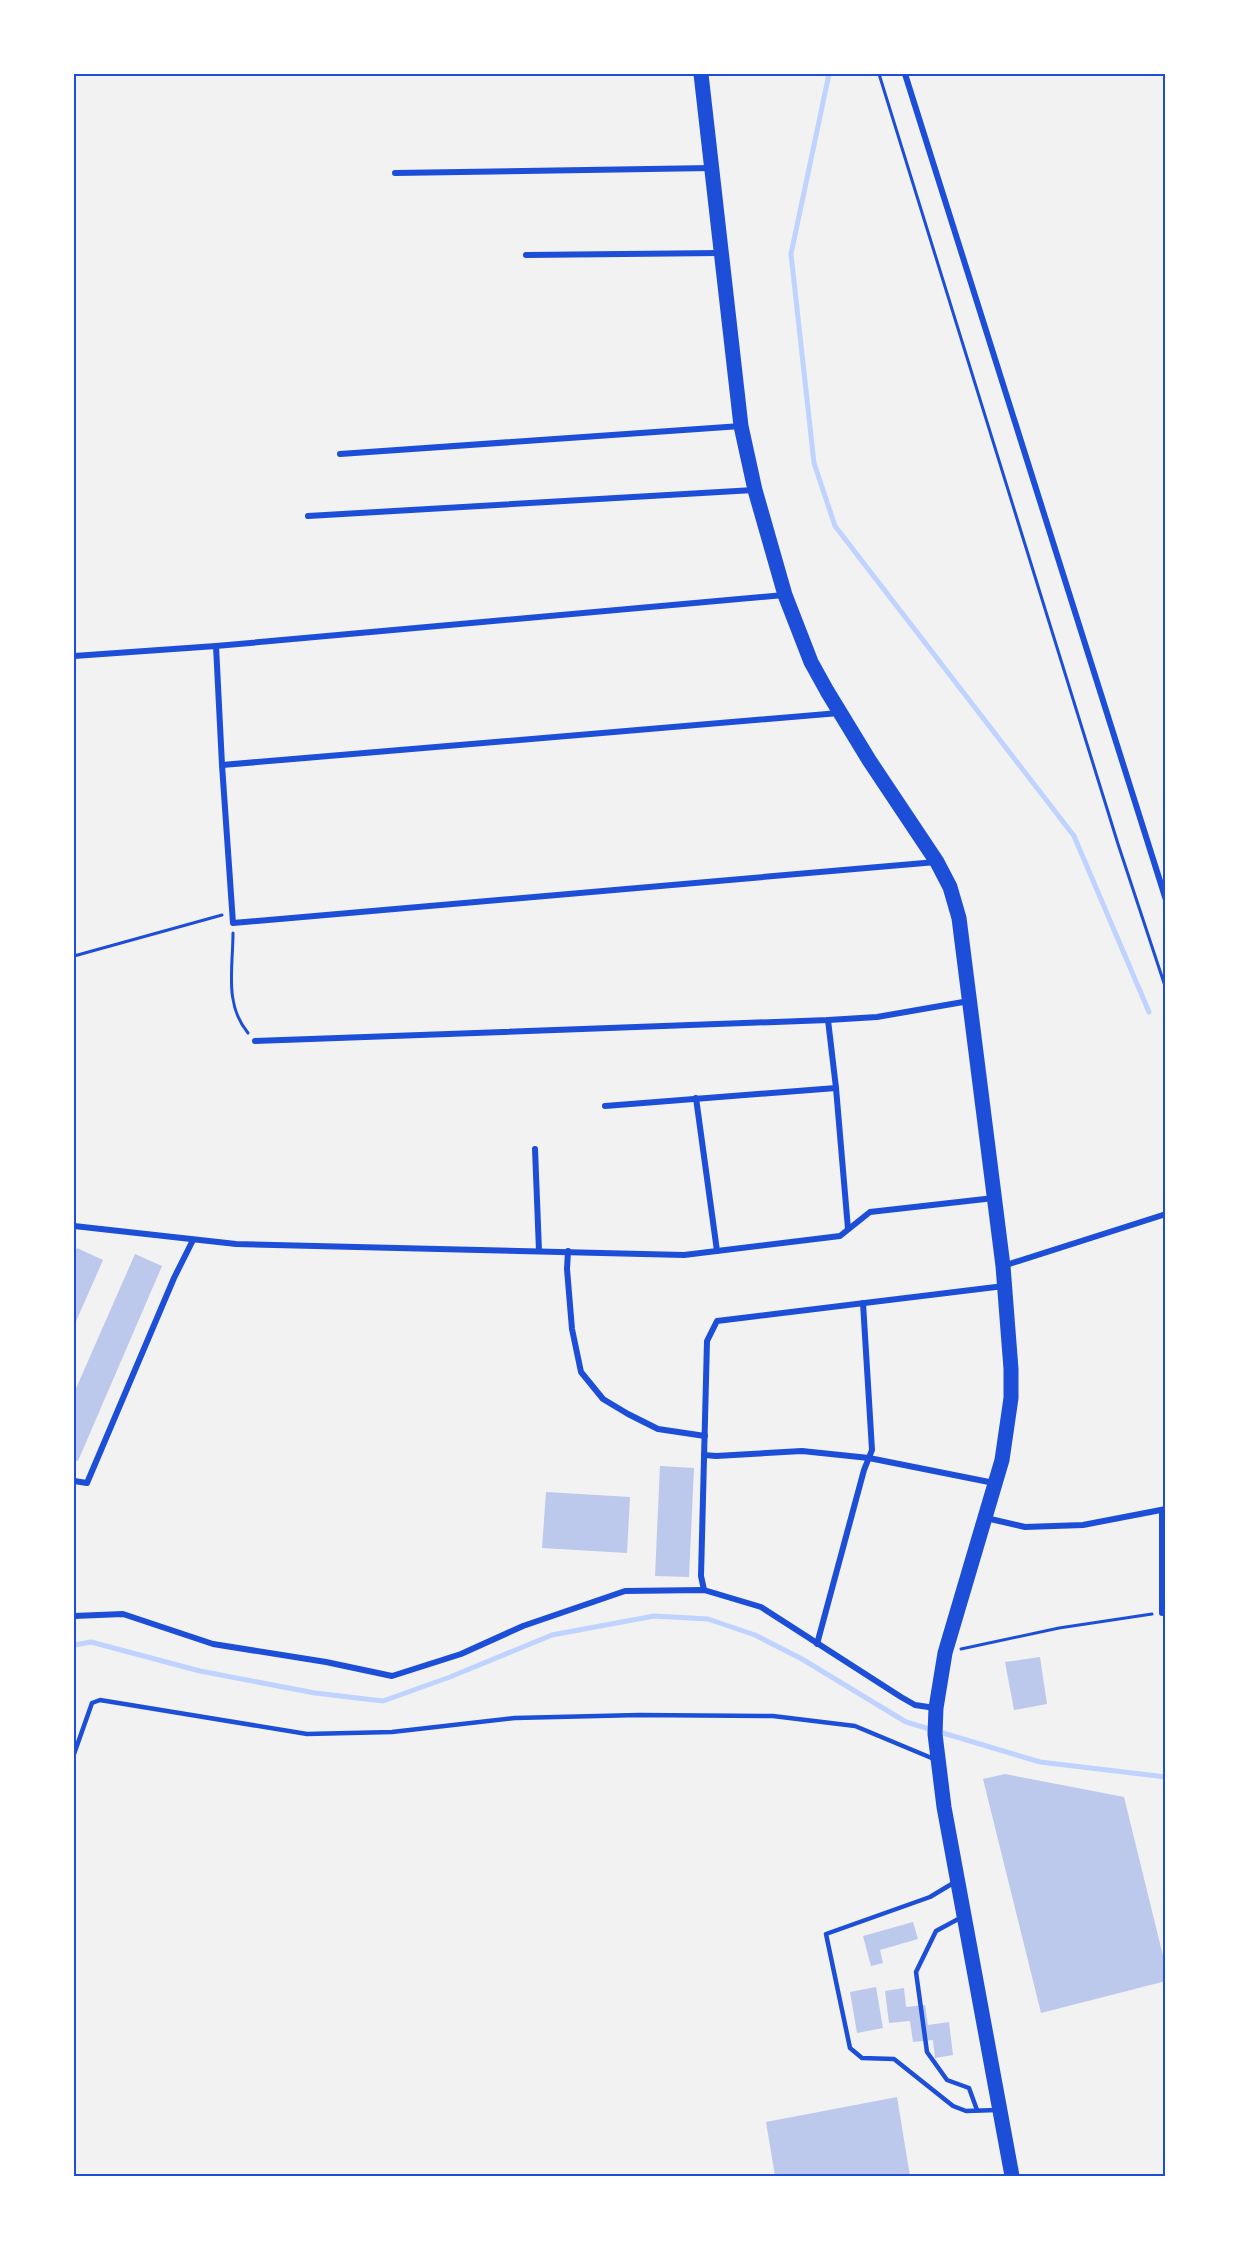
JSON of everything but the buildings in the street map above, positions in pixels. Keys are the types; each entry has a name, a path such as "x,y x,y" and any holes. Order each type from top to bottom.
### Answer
{"main road":[{"path":"701,74 741,426 755,490 785,595 811,662 839,713 937,862 950,887 957,910 1003,1266 1011,1398 1006,1444 996,1483 945,1653 935,1713 936,1754 1012,2176"}],"street":[{"path":"905,74 1166,900"},
{"path":"395,173 711,168"},
{"path":"526,255 721,253"},
{"path":"340,454 741,426"},
{"path":"308,516 755,490"},
{"path":"74,656 216,646 785,595"},
{"path":"216,646 233,923 937,862"},
{"path":"222,765 839,713"},
{"path":"255,1041 828,1020 877,1017 970,1001"},
{"path":"828,1020 848,1229"},
{"path":"605,1106 836,1088"},
{"path":"696,1098 717,1251"},
{"path":"535,1149 538,1251"},
{"path":"74,1226 236,1244 684,1255 840,1236 870,1212 994,1198"},
{"path":"1003,1266 1166,1214"},
{"path":"74,1481 87,1483 174,1278 194,1240"},
{"path":"568,1251 567,1269 572,1329 581,1372 603,1399 628,1414 658,1429 705,1436"},
{"path":"704,1590 701,1576 707,1341 717,1321 1005,1286"},
{"path":"817,1644 864,1470 872,1450 863,1303"},
{"path":"704,1455 802,1451 869,1458 996,1483"},
{"path":"985,1518 1025,1527 1083,1525 1164,1510 1162,1613"},
{"path":"74,1616 123,1614 213,1644 326,1662 392,1676 461,1654 523,1626 625,1591 704,1590 760,1607 908,1701 935,1713"}],"lane":[{"path":"74,1754 92,1703 100,1700 307,1734 392,1732 515,1718 639,1715 773,1716 855,1726 936,1754"},
{"path":"958,1880 930,1897 826,1935 850,2048 862,2058 894,2059 953,2106 966,2111 1000,2110"},
{"path":"964,1916 936,1931 916,1972 927,2052 947,2080 969,2088 977,2110"}],"path":[{"path":"879,74 1118,844 1166,989"},
{"path":"74,956 233,912"},
{"path":"233,923 230,986 239,1021 255,1041"},
{"path":"945,1653 1059,1628 1162,1613"}],"waterway":[{"path":"829,74 791,254 814,463 835,526 1074,836 1149,1012"},
{"path":"74,1645 91,1642 200,1671 315,1693 383,1701 450,1677 552,1635 654,1616 708,1619 755,1635 802,1659 906,1722 1040,1762 1166,1777"}]}
